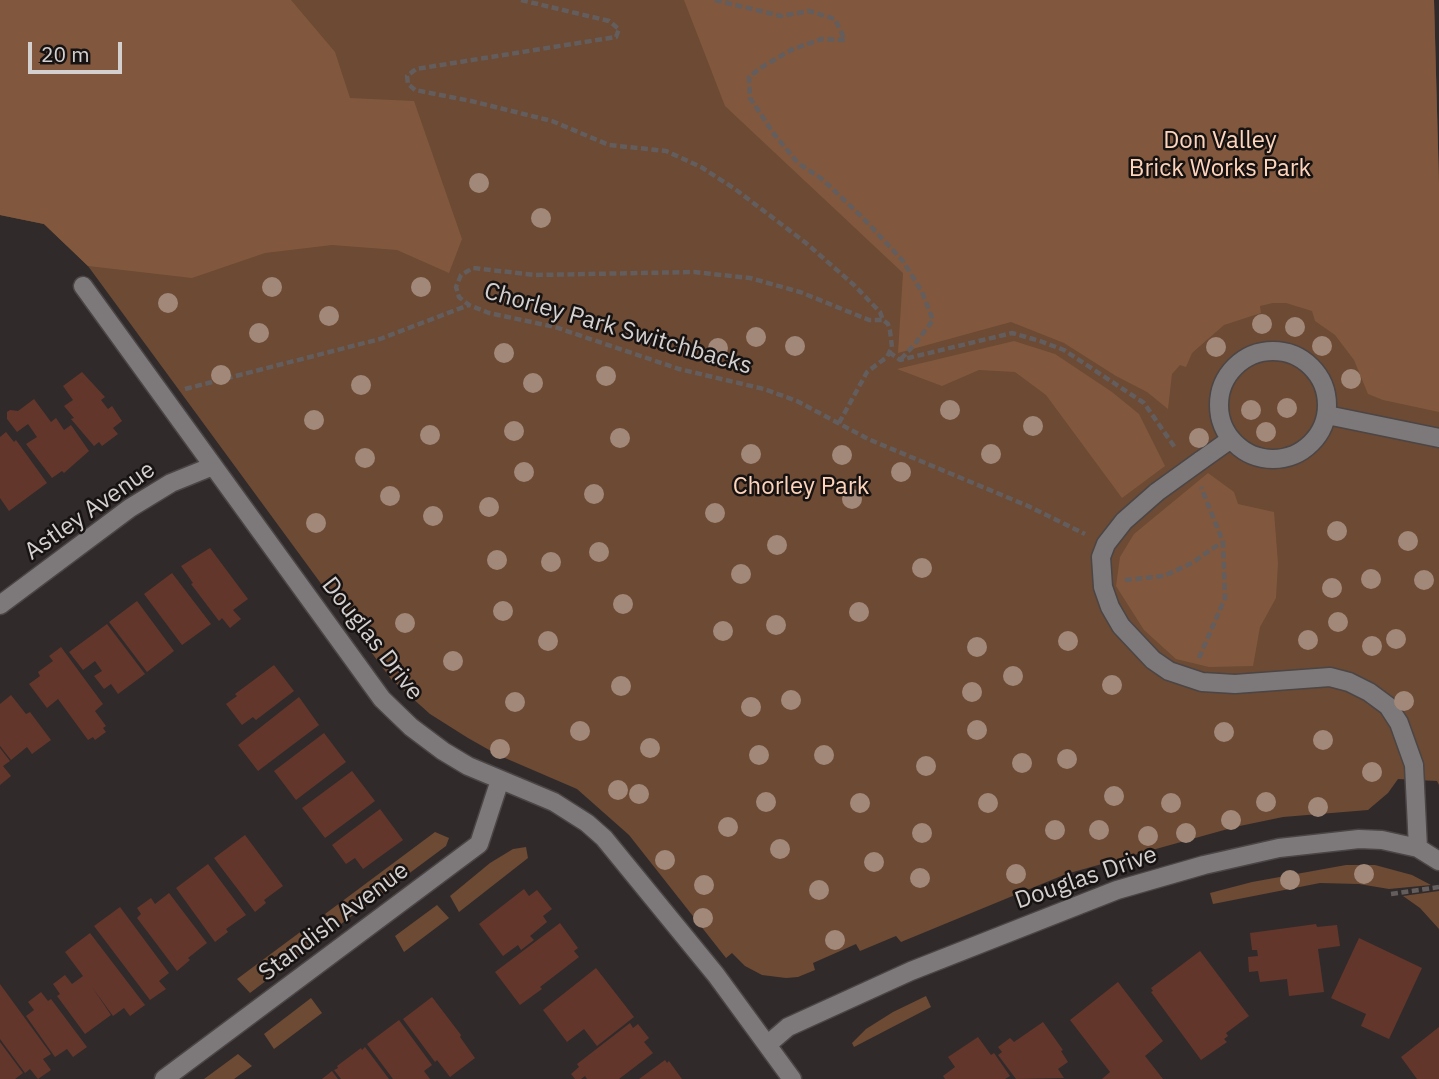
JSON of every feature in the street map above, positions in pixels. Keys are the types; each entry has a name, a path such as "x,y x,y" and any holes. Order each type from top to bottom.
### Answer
{"street":[{"name":"Douglas Drive","path":"83,286 382,699 411,727 443,751 468,766 562,806 604,838 716,975 792,1079"},
{"path":"1278,351 1296,356 1310,366 1321,380 1327,397 1327,415 1313,443 1301,452 1287,458 1271,459 1242,449 1231,439 1222,423 1219,405 1222,388 1231,372 1244,360 1261,353 1278,351"},
{"path":"1327,415 1439,438"},
{"path":"1231,439 1157,492 1124,521 1106,544 1101,557 1110,607 1138,646 1153,660 1169,671 1191,679 1234,684 1330,677 1370,692 1388,706 1399,723 1414,765 1418,848"},
{"name":"Astley Avenue","path":"0,605 130,508 170,483 214,466"},
{"name":"Standish Avenue","path":"164,1079 480,844 500,780"},
{"name":"Douglas Drive","path":"767,1045 788,1027 911,971 1117,890 1204,865 1279,848 1359,839 1382,840 1418,848 1439,861"}],"path":[{"path":"521,0 609,21 618,29 616,37 416,69 407,76 408,84 415,90 552,121 609,145 666,151 701,167 736,189 806,243 880,312 890,331 892,347 887,358 867,372 839,424"},
{"path":"715,0 781,16 809,11 835,19 845,40 822,39 793,49 762,67 749,77 750,98 798,163 822,179 863,218 903,261 922,292 933,320 900,360"},
{"name":"Chorley Park Switchbacks","path":"883,320 869,320 800,292 750,278 694,272 535,275 473,268 461,275 456,287 459,297 469,305 489,313 555,327 679,369 764,388 797,401 868,439 1028,506 1106,544"},
{"path":"161,395 380,339 469,305"},
{"path":"889,352 900,360 1012,333 1040,341 1064,350 1144,403 1181,455"},
{"path":"1191,679 1225,598 1223,542 1198,480"},
{"path":"1103,579 1133,580 1164,576 1192,563 1223,542"},
{"path":"1391,894 1439,887"}],"green space":[{"name":"Chorley Park","path":"0,0 1434,0 1439,184 1439,785 1437,781 1398,779 1388,793 1368,810 1283,817 1235,827 1066,874 901,942 896,936 860,951 856,944 813,963 815,970 798,977 762,975 745,966 732,953 726,958 629,835 577,789 498,755 468,738 430,714 391,679 88,266 44,224 0,215"},
{"path":"0,0 291,0 335,52 350,98 414,101 462,239 449,273 397,250 332,245 265,253 192,278 88,266 44,224 0,215"},
{"name":"Don Valley Brick Works Park","path":"684,0 1434,0 1439,184 1439,412 1383,400 1368,394 1354,360 1335,335 1315,321 1312,311 1286,303 1260,306 1261,313 1224,325 1192,353 1186,367 1180,365 1172,374 1168,409 1147,392 1064,343 1011,322 898,353 903,273 725,106"},
{"path":"1014,341 1055,354 1112,392 1139,414 1165,466 1122,498 1046,395 1015,372 979,370 942,386 897,369"},
{"path":"1208,473 1234,492 1238,504 1274,512 1278,563 1276,598 1260,627 1253,666 1209,667 1176,659 1144,630 1116,586 1120,557 1134,534"},
{"path":"435,832 449,838 446,846 337,927 325,914"},
{"path":"526,847 528,858 459,912 450,896 490,863 513,849"},
{"path":"1346,865 1375,865 1412,875 1431,885 1389,889 1359,884 1320,883 1213,904 1210,893 1252,882"},
{"path":"1439,891 1439,929 1420,908 1403,896"},
{"path":"437,905 449,918 404,952 395,936"},
{"path":"307,927 317,942 250,993 237,979"},
{"path":"926,996 931,1007 854,1047 852,1043 866,1029"},
{"path":"311,998 322,1013 274,1049 264,1034"},
{"path":"238,1054 252,1066 234,1079 204,1079"}],"building":[{"path":"82,372 105,397 101,400 108,409 112,406 122,421 113,428 118,434 102,446 99,442 94,446 71,419 74,418 64,406 73,400 63,386"},
{"path":"34,399 51,422 56,418 64,430 71,425 89,451 64,473 62,471 52,478 26,444 37,437 28,424 17,432 7,419 7,412 18,411"},
{"path":"6,432 14,442 16,440 47,483 9,511 0,498 0,437"},
{"path":"210,548 248,599 233,610 241,619 230,628 222,618 219,621 181,566"},
{"path":"172,573 211,624 182,645 144,594"},
{"path":"137,601 174,651 147,672 109,622"},
{"path":"107,624 145,674 118,694 111,684 104,689 94,676 102,671 95,661 83,670 69,652"},
{"path":"61,647 103,704 95,711 106,726 103,728 106,732 95,740 93,737 88,740 58,699 47,708 29,684 40,676 38,672 53,661 49,656"},
{"path":"274,665 294,691 256,720 253,717 242,725 226,704"},
{"path":"11,695 26,714 30,712 51,740 32,754 27,747 11,760 0,746 0,704"},
{"path":"299,697 319,725 258,771 238,745"},
{"path":"324,733 346,762 296,800 274,771"},
{"path":"0,748 10,761 3,766 11,776 0,785"},
{"path":"352,771 375,801 325,838 302,808"},
{"path":"380,809 403,840 363,869 355,858 346,864 332,845"},
{"path":"245,835 283,886 264,900 266,903 255,912 214,858"},
{"path":"208,864 246,915 226,929 228,932 215,942 176,888"},
{"path":"524,889 529,896 537,890 552,909 543,916 547,922 530,936 534,940 521,950 518,945 503,956 479,924"},
{"path":"169,893 207,943 177,971 137,918 141,914 137,908 151,898 155,904"},
{"path":"120,907 169,973 159,981 166,989 150,1000 94,926"},
{"path":"560,923 578,948 574,951 579,957 520,1005 495,972"},
{"path":"1316,924 1317,927 1337,925 1340,946 1318,949 1324,992 1289,996 1287,979 1260,982 1258,971 1249,972 1248,957 1258,956 1257,950 1252,950 1250,933"},
{"path":"90,933 145,1005 130,1016 124,1008 113,1016 92,987 111,1015 85,1034 57,996 60,994 53,984 65,975 72,984 83,976 65,952"},
{"path":"1359,938 1422,968 1389,1039 1361,1026 1366,1014 1331,998"},
{"path":"1200,951 1249,1016 1226,1033 1228,1036 1224,1039 1227,1042 1201,1060 1151,992 1151,988"},
{"path":"596,968 634,1017 597,1046 584,1029 567,1042 543,1010"},
{"path":"1118,982 1163,1041 1145,1056 1163,1079 1102,1079 1110,1072 1070,1020"},
{"path":"0,984 51,1054 43,1059 51,1070 38,1079 30,1069 25,1073 0,1039"},
{"path":"41,992 48,1001 51,999 87,1047 73,1057 67,1049 55,1057 26,1016 34,1010 28,1002"},
{"path":"432,997 475,1058 450,1077 437,1060 435,1062 403,1019"},
{"path":"399,1020 432,1065 424,1071 430,1079 393,1079 367,1044"},
{"path":"1043,1022 1063,1050 1061,1051 1068,1062 1058,1069 1064,1078 1016,1079 998,1055 1002,1052 998,1047 1010,1038 1014,1042"},
{"path":"630,1023 633,1028 638,1024 649,1038 644,1042 653,1053 619,1079 587,1079 585,1076 575,1079 571,1074 579,1067 577,1064"},
{"path":"1439,1027 1439,1079 1417,1079 1401,1057"},
{"path":"978,1037 991,1055 994,1053 1010,1076 1005,1079 945,1079 943,1076 955,1067 948,1057"},
{"path":"0,1042 23,1073 15,1079 0,1079"},
{"path":"365,1047 389,1079 341,1079 334,1070 337,1066"},
{"path":"665,1060 667,1063 669,1061 682,1079 639,1079"},
{"path":"332,1071 338,1079 322,1079"}]}
